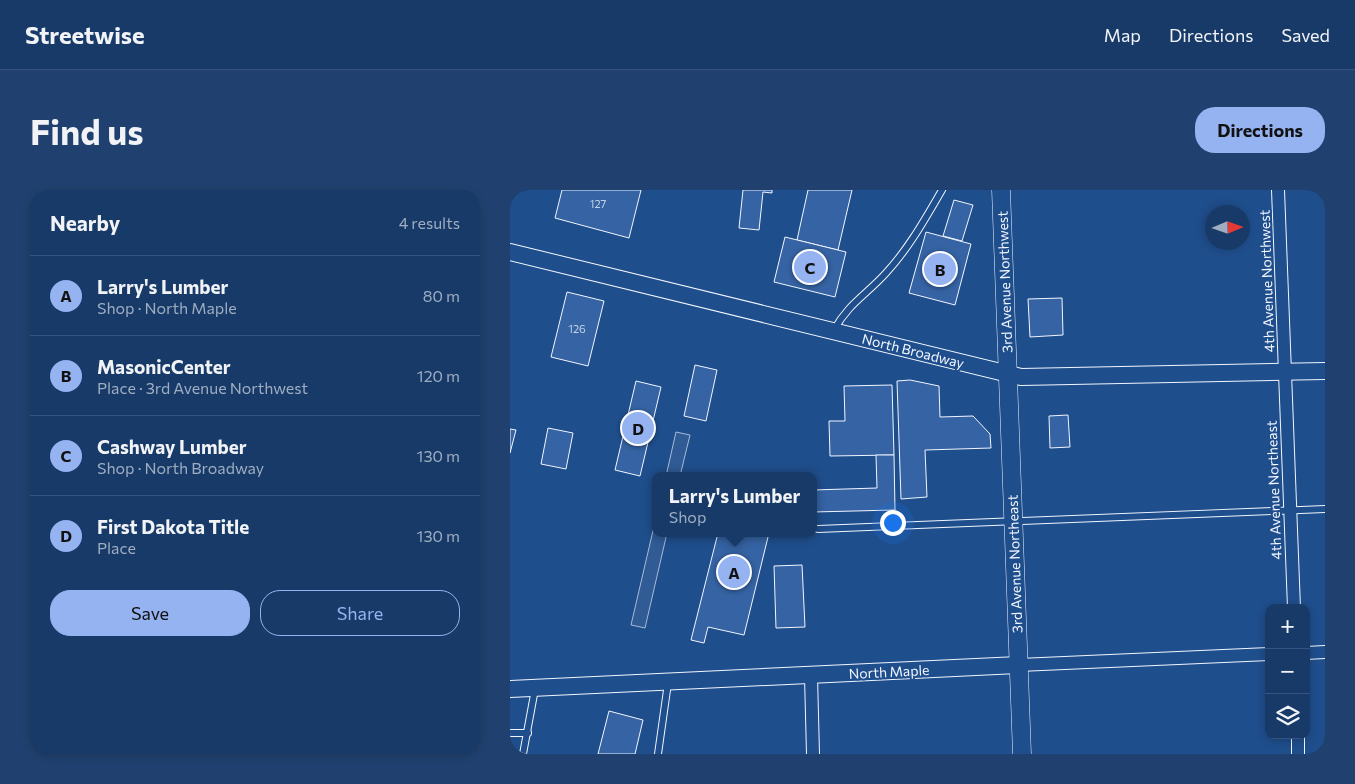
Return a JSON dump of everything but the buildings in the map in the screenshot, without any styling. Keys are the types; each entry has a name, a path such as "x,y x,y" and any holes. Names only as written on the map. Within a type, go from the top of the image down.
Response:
{"main road":[{"name":"3rd Avenue Northwest","path":"1002,190 1008,374"},
{"name":"3rd Avenue Northeast","path":"1008,374 1022,754"}],"street":[{"name":"4th Avenue Northwest","path":"1278,190 1285,372"},
{"name":"North Broadway","path":"510,252 1008,374 1051,378 1325,371"},
{"name":"4th Avenue Northeast","path":"1285,372 1294,604"},
{"path":"1310,653 1325,652"},
{"name":"North Maple","path":"510,689 1265,654"},
{"path":"811,676 813,754"},
{"path":"1298,739 1298,754"}],"lane":[{"path":"834,331 853,302 884,275 900,257 914,238 942,190"},
{"path":"818,530 1325,509"},
{"path":"658,754 669,682"},
{"path":"523,754 535,688"},
{"path":"510,733 528,733"}],"shaded area":[{"path":"676,432 690,435 681,472 667,472"},
{"path":"652,535 652,537 666,537 645,628 631,625"}],"place":[{"name":"Cashway Lumber","path":"810,267"},
{"name":"MasonicCenter","path":"940,269"},
{"name":"First Dakota Title","path":"638,428"},
{"name":"Larry's Lumber","path":"734,572"}]}
